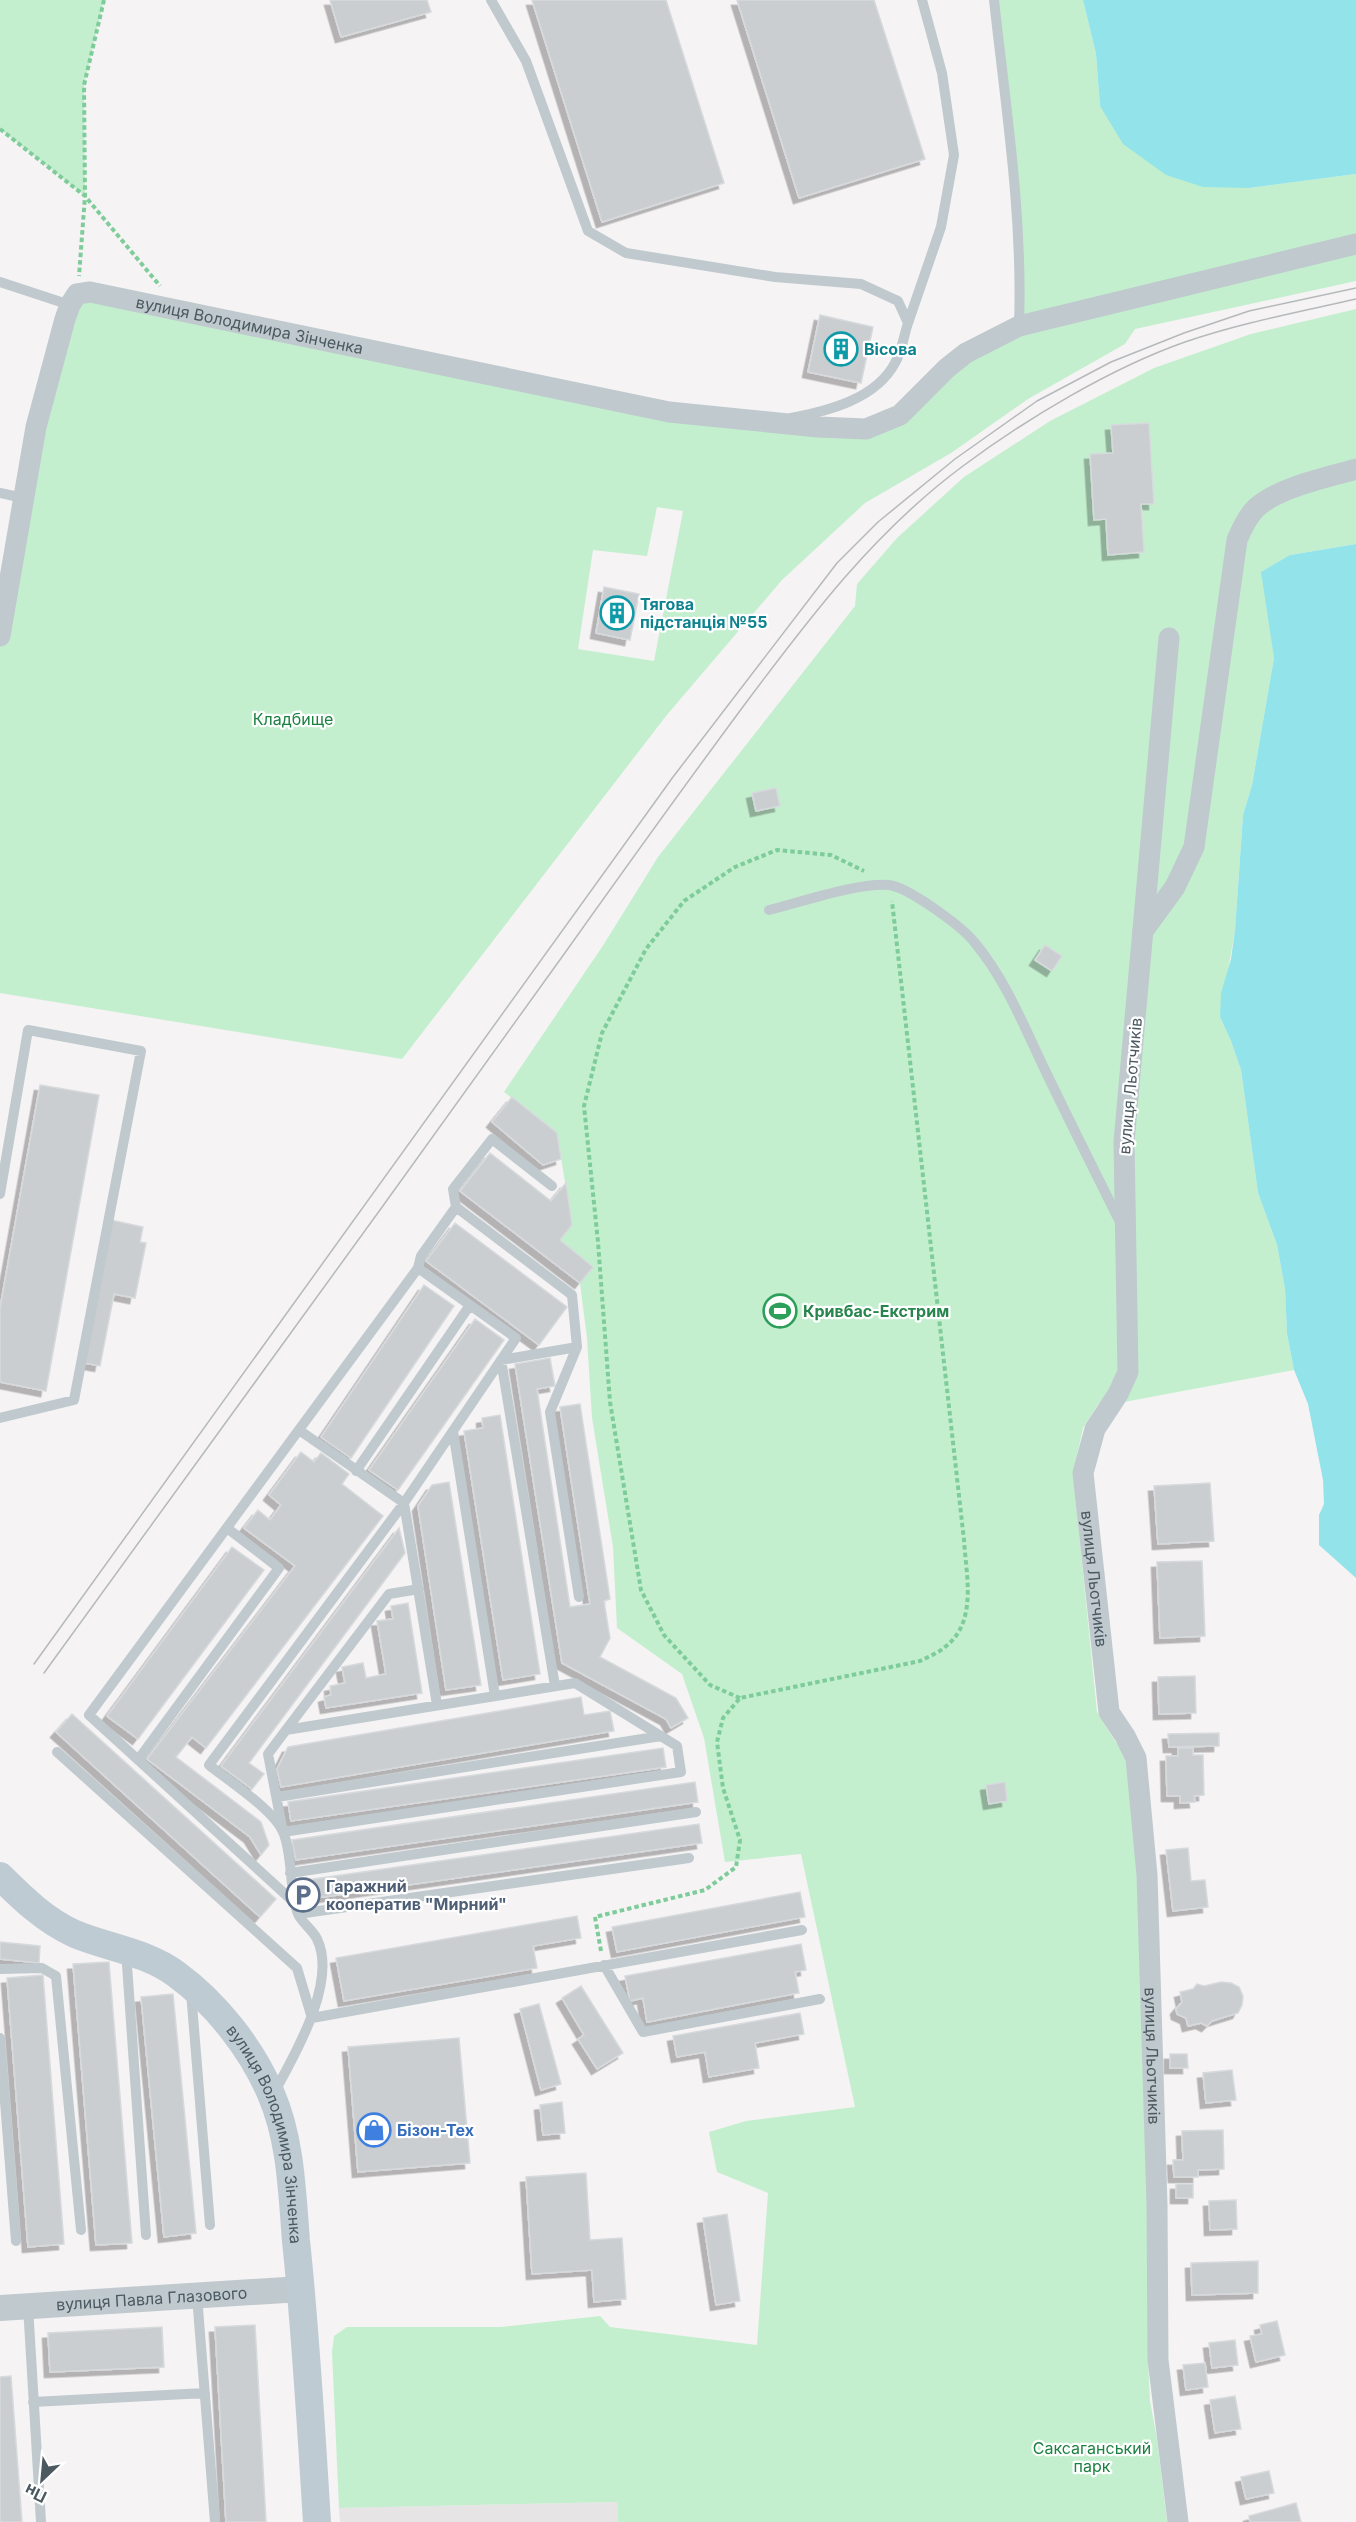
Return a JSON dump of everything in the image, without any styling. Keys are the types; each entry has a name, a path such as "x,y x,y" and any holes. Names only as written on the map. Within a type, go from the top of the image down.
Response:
{"main road":[{"name":"вулиця Володимира Зінченка","path":"0,1876 50,1921 77,1934 151,1958 177,1975 231,2030 257,2064 272,2096 287,2144 301,2289 317,2522"}],"street":[{"name":"вулиця Володимира Зінченка","path":"74,300 90,292 669,412 866,429 900,415 947,368 966,353 1019,326 1356,244"},
{"path":"0,636 36,427 74,300"},
{"path":"1143,931 1175,887 1194,847 1237,540 1246,520 1258,507 1290,489 1356,469"},
{"name":"вулиця Льотчиків","path":"1169,638 1124,1142 1128,1372 1118,1394 1095,1429 1083,1473 1109,1712 1136,1758 1146,1863 1157,2205 1158,2360 1178,2522"},
{"name":"вулиця Павла Глазового","path":"0,2308 301,2289"}],"lane":[{"path":"491,0 526,61 588,231 626,253 775,277 861,284 898,301 908,322"},
{"path":"767,422 819,413 873,390 896,363 941,227 954,155 942,73 922,0"},
{"path":"994,0 1017,201 1021,273 1019,326"},
{"path":"0,282 74,300"},
{"path":"0,493 23,498"},
{"path":"769,910 844,891 891,885 907,892 942,914 975,942 1014,1003 1125,1233"},
{"path":"0,1194 28,1030 141,1052 74,1400 0,1418"},
{"path":"552,1186 492,1139 453,1189 456,1207 572,1295 577,1347 550,1412 579,1597"},
{"path":"272,2096 312,2018 321,1976 321,1957 317,1939 297,1909 89,1715 418,1268 421,1256 456,1207"},
{"path":"283,1832 264,1808 209,1766 404,1503 516,1338 418,1268"},
{"path":"356,1470 470,1305"},
{"path":"501,1360 577,1347"},
{"path":"501,1360 555,1686"},
{"path":"298,1430 404,1503 437,1705"},
{"path":"453,1431 495,1696"},
{"path":"138,1760 279,1568 227,1528"},
{"path":"297,1909 268,1754 388,1594 419,1589"},
{"path":"283,1832 681,1772 677,1746 575,1683 286,1730"},
{"path":"277,1797 661,1736"},
{"path":"57,1752 297,1968 312,2018"},
{"path":"290,1873 696,1812"},
{"path":"297,1909 689,1858"},
{"path":"312,2018 802,1930"},
{"path":"126,1951 146,2235"},
{"path":"604,1965 643,2032 820,1999"},
{"path":"0,1969 42,1968 56,1976 81,2230"},
{"path":"190,1988 210,2225"},
{"path":"0,2038 16,2241"},
{"path":"197,2295 215,2522"},
{"path":"27,2306 41,2522"},
{"path":"33,2402 205,2393"}],"path":[{"path":"74,300 85,196 84,85 104,0"},
{"path":"0,129 85,196 180,310"},
{"path":"777,850 831,855 891,885 964,1540 968,1609 958,1634 945,1647 920,1661 740,1698 710,1685 664,1635 641,1590 610,1402 598,1242 584,1106 602,1033 646,950 684,901 735,867 777,850"},
{"path":"604,1965 595,1917 705,1890 736,1867 740,1840 723,1788 717,1742 723,1718 740,1698"}],"shaded area":[{"path":"617,2502 618,2522 340,2522 339,2508"}],"green space":[{"path":"0,0 104,0 84,85 85,196 0,129"},
{"name":"Кладбище","path":"994,0 1083,0 1096,54 1100,106 1249,188 1356,174 1356,281 1135,329 1125,344 1028,399 951,453 865,503 782,580 666,716 402,1059 0,993 0,636 23,498 77,294 669,412 866,429 1019,326 1021,272","holes":["657,507 683,511 654,661 578,649 593,550 647,556"]},
{"name":"Саксаганський парк","path":"1356,309 1356,544 1290,555 1270,622 1274,658 1252,785 1243,815 1235,930 1220,1017 1241,1070 1258,1193 1277,1245 1285,1289 1287,1334 1294,1370 1124,1402 1099,1403 1083,1428 1073,1473 1097,1712 1129,1763 1137,1874 1147,2202 1150,2401 1167,2522 618,2522 617,2502 339,2508 332,2352 334,2336 347,2327 501,2327 600,2316 610,2327 757,2345 768,2193 717,2172 709,2132 746,2121 855,2107 801,1854 725,1862 704,1738 682,1674 617,1628 613,1547 592,1418 587,1338 580,1283 593,1267 560,1240 572,1225 557,1133 504,1092 604,944 658,857 855,606 857,584 897,538 964,477 1050,421 1154,368 1251,334"}],"water":[{"path":"1083,0 1356,0 1356,174 1249,188 1203,187 1166,175 1123,144 1100,106 1096,54"},
{"path":"1356,544 1356,1578 1319,1545 1319,1515 1324,1504 1323,1480 1308,1404 1294,1370 1287,1334 1285,1289 1277,1245 1258,1193 1241,1070 1220,1017 1221,993 1231,959 1235,930 1243,815 1252,785 1274,658 1261,572 1290,555"}],"building":[{"path":"330,0 427,0 431,12 341,37"},
{"path":"532,0 666,0 724,183 602,222"},
{"path":"737,0 874,0 925,159 799,198"},
{"name":"Вісова","path":"820,315 873,327 861,383 808,372"},
{"path":"1149,423 1154,504 1141,504 1144,552 1108,555 1106,519 1094,520 1090,454 1113,453 1111,425"},
{"name":"Тягова підстанція №55","path":"604,587 639,594 630,640 596,633"},
{"path":"776,788 780,806 756,811 752,793"},
{"path":"1045,945 1062,956 1052,971 1035,960"},
{"path":"40,1085 99,1095 46,1391 0,1382 0,1308"},
{"path":"512,1097 557,1133 561,1159 543,1165 492,1122"},
{"path":"490,1153 551,1201 566,1183 572,1225 560,1240 593,1267 580,1283 460,1191"},
{"path":"111,1220 143,1227 140,1242 146,1243 135,1298 114,1294 100,1366 84,1363"},
{"path":"455,1223 567,1307 539,1345 426,1261"},
{"path":"424,1285 454,1306 351,1458 321,1437"},
{"path":"475,1319 504,1340 398,1490 369,1470"},
{"path":"550,1358 555,1386 537,1389 570,1607 590,1604 560,1407 580,1404 610,1599 604,1601 610,1638 600,1657 676,1698 688,1718 671,1728 666,1719 562,1663 515,1364"},
{"path":"500,1415 540,1674 503,1680 464,1431 483,1428 482,1418"},
{"path":"301,1452 314,1462 321,1453 349,1474 342,1484 383,1516 206,1748 192,1737 176,1757 261,1822 269,1845 261,1855 250,1837 147,1759 295,1566 244,1528 258,1510 270,1520 281,1505 269,1495"},
{"path":"449,1482 481,1685 446,1690 418,1506 432,1485"},
{"path":"1210,1483 1214,1541 1158,1544 1154,1486"},
{"path":"399,1528 405,1553 249,1763 264,1774 252,1789 221,1766"},
{"path":"232,1547 264,1570 138,1739 107,1716"},
{"path":"1202,1561 1205,1636 1160,1638 1157,1562"},
{"path":"408,1603 422,1693 326,1708 324,1697 331,1695 330,1686 345,1683 342,1667 363,1663 366,1678 386,1674 377,1621 393,1619 391,1606"},
{"path":"1195,1676 1196,1713 1159,1714 1158,1677"},
{"path":"581,1697 584,1715 610,1711 614,1731 281,1787 277,1769 288,1747"},
{"path":"72,1714 276,1899 260,1917 56,1732"},
{"path":"1219,1733 1219,1746 1169,1747 1168,1734"},
{"path":"663,1748 666,1767 291,1821 288,1802"},
{"path":"1178,1748 1193,1748 1193,1755 1203,1755 1204,1795 1194,1796 1195,1802 1180,1803 1180,1796 1167,1796 1166,1756 1178,1756"},
{"path":"695,1782 698,1802 296,1860 292,1840"},
{"path":"1005,1782 1007,1801 989,1804 986,1785"},
{"path":"699,1824 702,1843 310,1899 307,1880"},
{"path":"1188,1848 1191,1881 1205,1880 1208,1907 1173,1911 1166,1850"},
{"path":"800,1892 805,1917 617,1952 612,1927"},
{"path":"577,1916 581,1938 533,1946 537,1968 344,2001 336,1958"},
{"path":"0,1942 40,1946 39,1963 0,1959"},
{"path":"801,1944 806,1970 795,1972 799,1993 647,2022 643,1998 630,2001 625,1976"},
{"path":"109,1962 132,2243 96,2245 73,1964"},
{"path":"43,1975 64,2244 28,2247 7,1978"},
{"path":"1221,1982 1239,1987 1243,1996 1238,2013 1212,2021 1207,2026 1201,2023 1188,2026 1186,2018 1177,2014 1176,2009 1182,2002 1180,1992 1193,1989 1197,1984 1204,1986"},
{"path":"581,1986 623,2053 597,2069 578,2039 584,2035 562,1998"},
{"path":"173,1994 196,2233 164,2237 141,1997"},
{"path":"539,2004 561,2084 541,2090 520,2009"},
{"path":"800,2013 804,2034 755,2043 759,2068 709,2077 705,2052 677,2057 673,2036"},
{"path":"459,2038 470,2163 358,2172 348,2047"},
{"path":"1170,2054 1187,2054 1188,2068 1170,2068"},
{"path":"1232,2070 1236,2100 1206,2103 1203,2073"},
{"path":"562,2102 565,2133 543,2135 540,2105"},
{"path":"1223,2130 1224,2169 1198,2170 1198,2177 1174,2177 1173,2160 1183,2160 1182,2131"},
{"path":"586,2173 590,2240 622,2238 626,2299 594,2302 592,2270 532,2274 526,2177"},
{"path":"1176,2184 1193,2184 1193,2198 1176,2198"},
{"path":"1236,2200 1237,2229 1210,2230 1209,2201"},
{"path":"727,2214 740,2301 716,2305 703,2218"},
{"path":"1258,2261 1258,2293 1192,2295 1191,2263"},
{"path":"1277,2321 1285,2355 1256,2362 1250,2336 1262,2334 1260,2325"},
{"path":"255,2325 266,2522 226,2522 215,2327"},
{"path":"162,2327 164,2367 50,2372 48,2333"},
{"path":"1235,2340 1238,2365 1212,2368 1209,2343"},
{"path":"1205,2363 1208,2387 1186,2390 1183,2365"},
{"path":"11,2376 22,2522 0,2522 0,2377"},
{"path":"1235,2396 1241,2429 1215,2433 1210,2400"},
{"path":"1269,2471 1274,2493 1246,2499 1241,2477"},
{"path":"1296,2503 1301,2522 1250,2522 1249,2516"}],"tram line":[{"path":"34,1664 673,777 837,563 878,522 955,459 1037,401 1111,362 1184,333 1249,311 1356,288"},
{"path":"44,1673 769,671 872,547 931,491 963,466 1014,430 1099,380 1157,353 1206,335 1356,299"}],"place":[{"name":"Вісова","path":"841,349"},
{"name":"Тягова підстанція №55","path":"617,613"},
{"name":"Кривбас-Екстрим","path":"780,1311"},
{"name":"Гаражний кооператив \"Мирний\"","path":"303,1895"},
{"name":"Бізон-Тех","path":"374,2130"}]}
